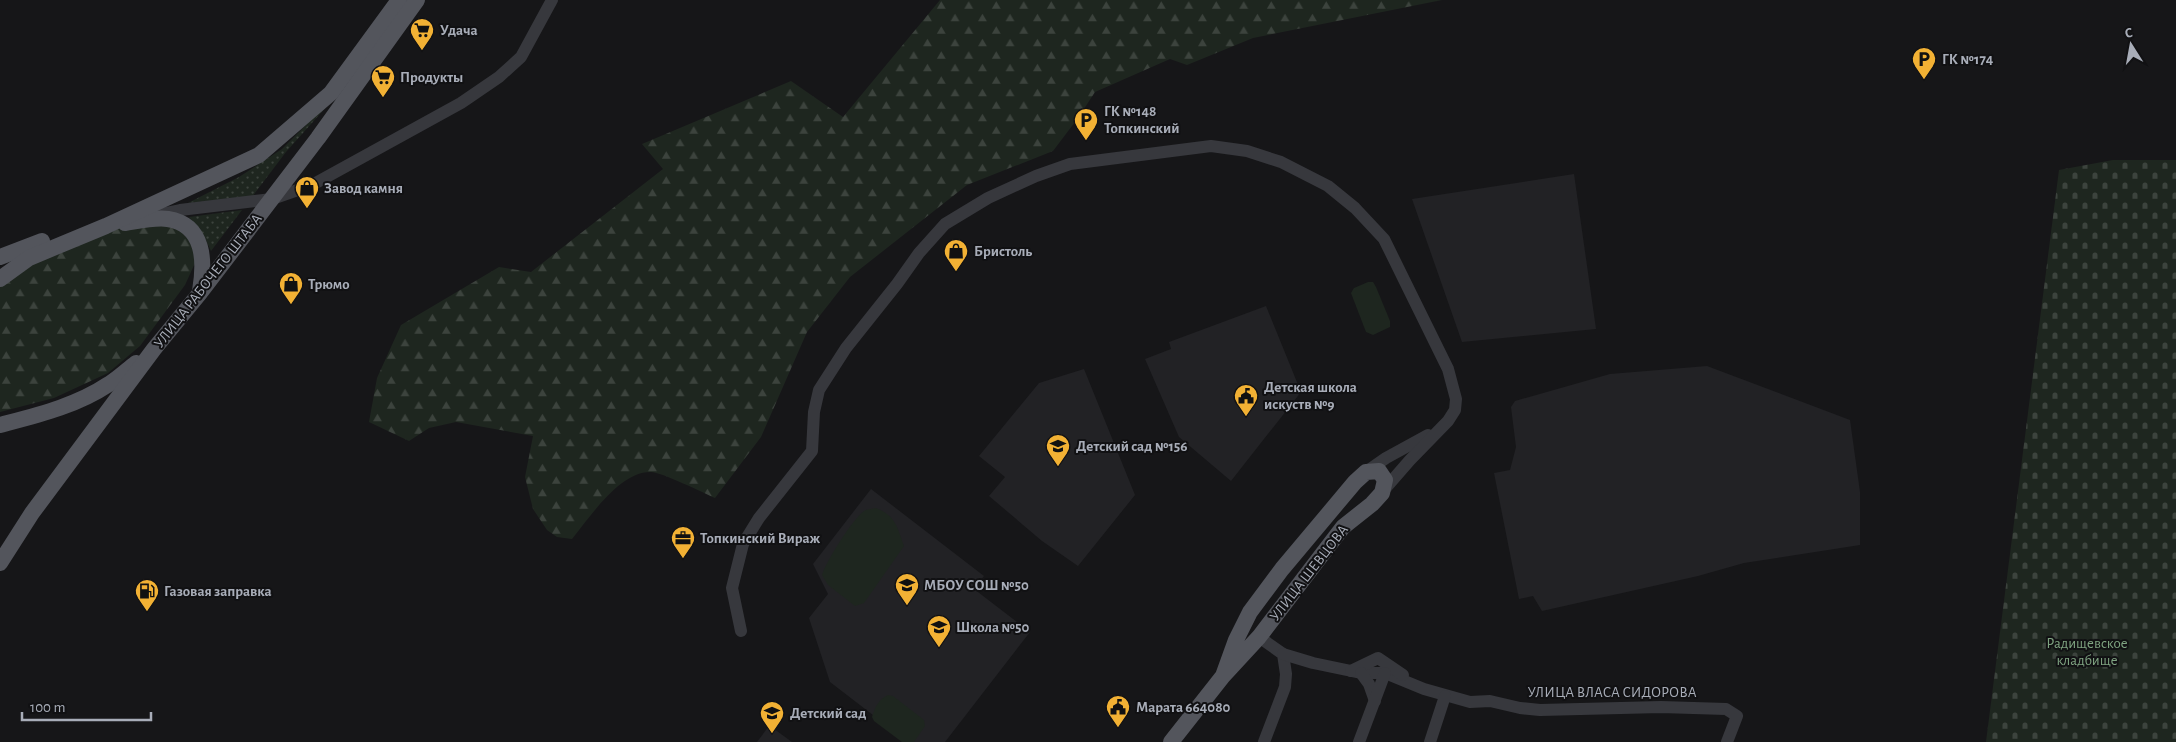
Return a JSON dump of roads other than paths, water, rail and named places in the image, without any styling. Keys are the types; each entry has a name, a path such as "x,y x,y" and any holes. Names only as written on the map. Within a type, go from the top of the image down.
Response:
{"main road":[{"path":"0,279 28,258 106,226 259,155 332,93 399,0"},
{"name":"УЛИЦА РАБОЧЕГО ШТАБА","path":"0,563 32,513 154,349 200,293 272,199 417,0"},
{"path":"0,257 55,236 106,226 166,218 183,225 198,242 203,254 204,266 200,293"},
{"path":"0,425 50,412 88,396 110,384 154,349"},
{"path":"1222,676 1236,640 1250,612 1282,569 1355,482 1366,472 1379,471 1383,474 1385,480 1382,493"},
{"name":"УЛИЦА ШЕВЦОВА","path":"1171,742 1222,676 1259,637 1344,527 1382,493"}],"street":[{"path":"106,226 180,210 272,199 312,186 461,103 500,77 521,57 552,0"},
{"name":"УЛИЦА ШЕВЦОВА","path":"741,631 732,588 743,544 759,518 812,450 814,412 819,390 846,348 919,253 945,224 988,198 1036,176 1070,164 1211,146 1247,151 1281,162 1328,186 1355,208 1384,240 1448,369 1456,399 1455,410 1448,421 1382,493"},
{"path":"1366,472 1386,458 1437,431"},
{"name":"УЛИЦА ВЛАСА СИДОРОВА","path":"1259,637 1283,654 1313,664 1356,672 1386,673 1424,689 1470,702 1490,701 1520,708 1540,710 1726,709 1737,716 1727,742"},
{"path":"1264,742 1285,688 1286,674 1283,654"},
{"path":"1375,701 1369,684 1356,672 1378,658 1424,689"},
{"path":"1360,742 1386,673"},
{"path":"1430,742 1445,696"}],"place":[{"name":"Удача","path":"422,51"},
{"name":"ГК №174","path":"1924,80"},
{"name":"Продукты","path":"383,98"},
{"name":"ГК №148 Топкинский","path":"1086,141"},
{"name":"Завод камня","path":"307,209"},
{"name":"Бристоль","path":"956,272"},
{"name":"Трюмо","path":"291,305"},
{"name":"Детская школа искуств №9","path":"1246,417"},
{"name":"Детский сад №156","path":"1058,467"},
{"name":"Топкинский Вираж","path":"683,559"},
{"name":"МБОУ СОШ №50","path":"907,606"},
{"name":"Газовая заправка","path":"147,612"},
{"name":"Школа №50","path":"939,648"},
{"name":"Марата 664080","path":"1118,728"},
{"name":"Детский сад","path":"772,734"}],"park label":[{"name":"Радищевское кладбище","path":"2087,652"}]}
